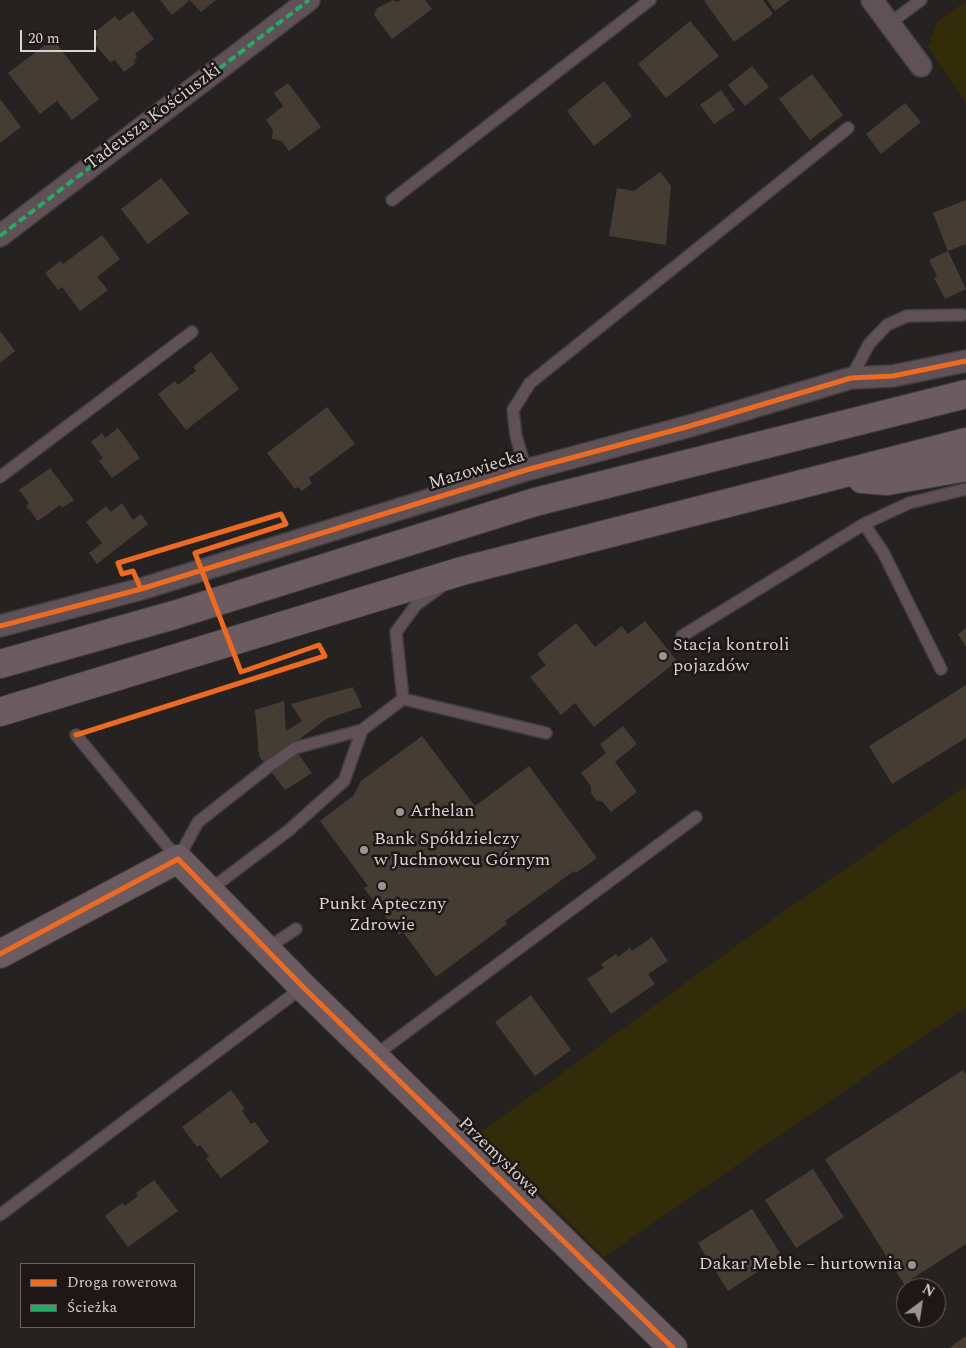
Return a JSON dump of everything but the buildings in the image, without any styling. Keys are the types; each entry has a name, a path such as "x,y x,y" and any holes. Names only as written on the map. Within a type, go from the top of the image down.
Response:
{"main road":[{"path":"0,664 174,615 535,502 966,394"},
{"path":"0,712 462,572 966,442"},
{"path":"828,477 888,481 966,467"},
{"path":"0,954 178,858 304,988"},
{"name":"Przemysłowa","path":"304,988 673,1348"}],"street":[{"name":"Tadeusza Kościuszki","path":"0,236 309,0"},
{"path":"872,0 921,66"},
{"name":"Mazowiecka","path":"0,626 141,589 526,470 690,426 851,378 893,376 966,361"}],"lane":[{"path":"392,200 650,0"},
{"path":"890,24 921,0"},
{"path":"526,470 516,436 513,410 530,383 848,128"},
{"path":"851,378 869,344 887,325 907,316 962,315"},
{"path":"0,477 192,332"},
{"path":"682,636 864,524 909,503 966,489"},
{"path":"864,524 882,552 941,669"},
{"path":"403,699 396,632 416,605 462,572"},
{"path":"76,735 178,858 198,822 268,767 295,748 362,730 403,699"},
{"path":"403,699 546,734"},
{"path":"208,891 288,831 344,781 362,730"},
{"path":"374,1056 696,817"},
{"path":"266,949 296,929"},
{"path":"0,1215 304,988"}],"shaded area":[{"path":"966,1 966,103 928,47 938,21"},
{"path":"966,786 966,1007 604,1257 480,1133 784,911"}],"marked path":[{"path":"0,236 309,0"}],"cycle path":[{"path":"0,626 141,589 526,470 690,426 851,378 893,376 966,361"},
{"path":"76,735 325,656 319,645 241,672 195,553 286,524 281,514 118,563 122,574 133,571 141,589"},
{"path":"0,954 178,859 303,987 673,1348"}],"place":[{"name":"Stacja kontroli pojazdów","path":"663,656"},
{"name":"Arhelan","path":"400,812"},
{"name":"Bank Spółdzielczy w Juchnowcu Górnym","path":"364,850"},
{"name":"Punkt Apteczny Zdrowie","path":"382,886"},
{"name":"Dakar Meble – hurtownia","path":"912,1265"}]}
